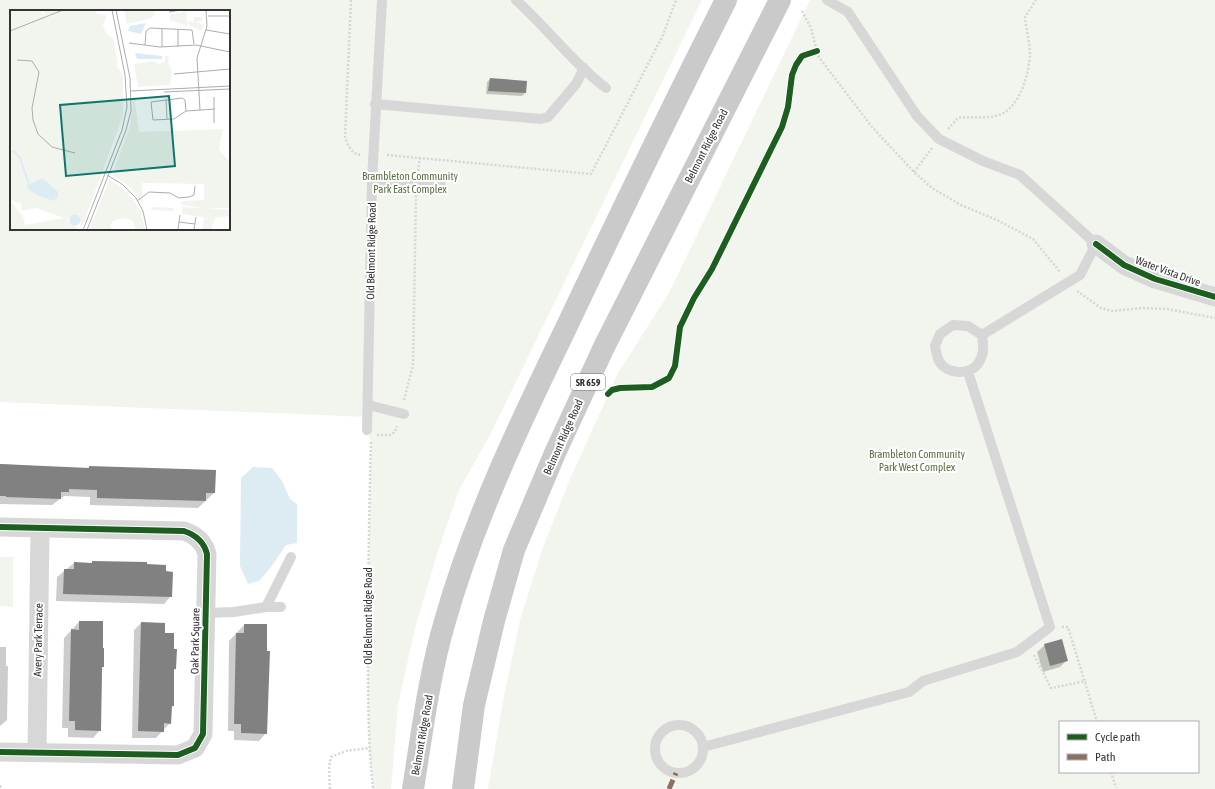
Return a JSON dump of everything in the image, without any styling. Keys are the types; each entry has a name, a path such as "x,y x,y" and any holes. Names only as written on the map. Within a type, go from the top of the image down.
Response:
{"main road":[{"name":"Belmont Ridge Road","path":"413,789 435,660 445,621 464,560 507,451 649,153 726,0"},
{"name":"Belmont Ridge Road","path":"463,789 474,705 494,621 514,550 555,452 604,347 780,0"}],"street":[{"name":"Water Vista Drive","path":"1096,244 1124,265 1155,279 1215,297"},
{"name":"Oak Park Square","path":"0,528 184,531 193,534 205,546 207,554 203,734 195,748 178,755 0,752"},
{"name":"Avery Park Terrace","path":"36,752 40,529"}],"lane":[{"name":"Old Belmont Ridge Road","path":"371,435 368,405 372,180 375,104 382,0"},
{"path":"516,0 606,88"},
{"path":"827,0 848,12 917,116 939,139 983,161 1020,175 1096,244 1080,275 982,335"},
{"path":"375,104 541,119 548,117 576,84 584,68"},
{"path":"372,180 441,185"},
{"path":"953,325 968,326 982,335 984,349 979,363 968,372 952,371 940,362 935,346 940,334 953,325"},
{"path":"703,747 909,692 923,681 1016,652 1050,627 968,372"},
{"path":"368,405 402,413"},
{"path":"266,607 290,558"},
{"path":"206,613 234,612 266,607 281,607"},
{"path":"678,724 692,728 698,734 703,747 702,756 692,769 676,773 662,766 655,751 658,736 670,726 678,724"}],"path":[{"path":"351,0 345,138 350,149 358,155 365,155"},
{"path":"914,172 939,139 958,118 972,116 995,116 1008,111 1020,96 1030,53 1025,17 1036,0"},
{"path":"802,11 811,28 818,56 872,127 914,172 932,188 961,205 997,220 1033,239 1068,282 1101,308 1112,311 1142,308 1167,309 1215,318"},
{"path":"810,54 817,51"},
{"path":"418,173 420,157"},
{"path":"371,435 390,434 395,432 402,413 413,366 416,192"},
{"path":"1050,627 1068,627 1086,681 1097,721"},
{"path":"1028,644 1051,688 1086,681"},
{"path":"330,789 329,766 332,757 346,750 369,748"},
{"path":"1112,773 1116,788"},
{"path":"0,786 3,789"}],"green space":[{"name":"Brambleton Community Park East Complex","path":"0,0 702,0 491,433 459,490 438,551 415,628 398,705 391,789 373,789 369,748 368,580 371,442 367,430 368,417 0,402"},
{"name":"Brambleton Community Park West Complex","path":"810,0 1215,0 1215,789 488,789 503,701 520,620 543,547 570,479 618,373 669,293"},
{"path":"0,557 13,557 13,607 0,606"}],"shaded area":[{"path":"253,467 272,468 282,481 290,499 297,504 297,543 286,545 271,567 259,581 248,584 240,566 241,478"}],"building":[{"path":"490,78 527,81 526,93 488,91"},
{"path":"0,464 89,468 89,466 216,470 215,493 206,493 206,501 97,498 97,490 69,489 69,492 61,492 61,499 6,497 0,496"},
{"path":"92,561 147,562 147,564 166,565 166,571 173,572 172,597 63,594 64,569 74,569 74,562 92,563"},
{"path":"79,621 103,621 104,667 102,667 101,731 75,730 75,721 69,721 71,629 79,630"},
{"path":"141,622 165,623 165,633 174,633 174,649 177,649 176,669 174,669 174,706 172,706 171,724 164,723 164,732 138,731"},
{"path":"244,624 267,624 267,651 270,651 267,734 241,733 241,724 234,724 236,633 244,633"},
{"path":"1062,639 1068,661 1050,666 1044,644"}],"marked path":[{"path":"669,789 676,773"}],"cycle path":[{"path":"608,394 612,390 620,388 652,387 669,378 675,366 680,327 694,298 712,269 782,127 788,107 792,75 796,65 802,56 817,51"},
{"path":"1096,244 1124,265 1155,279 1215,297"},
{"path":"0,527 184,531 199,540 204,546 207,554 203,734 195,748 178,755 0,752"}]}
